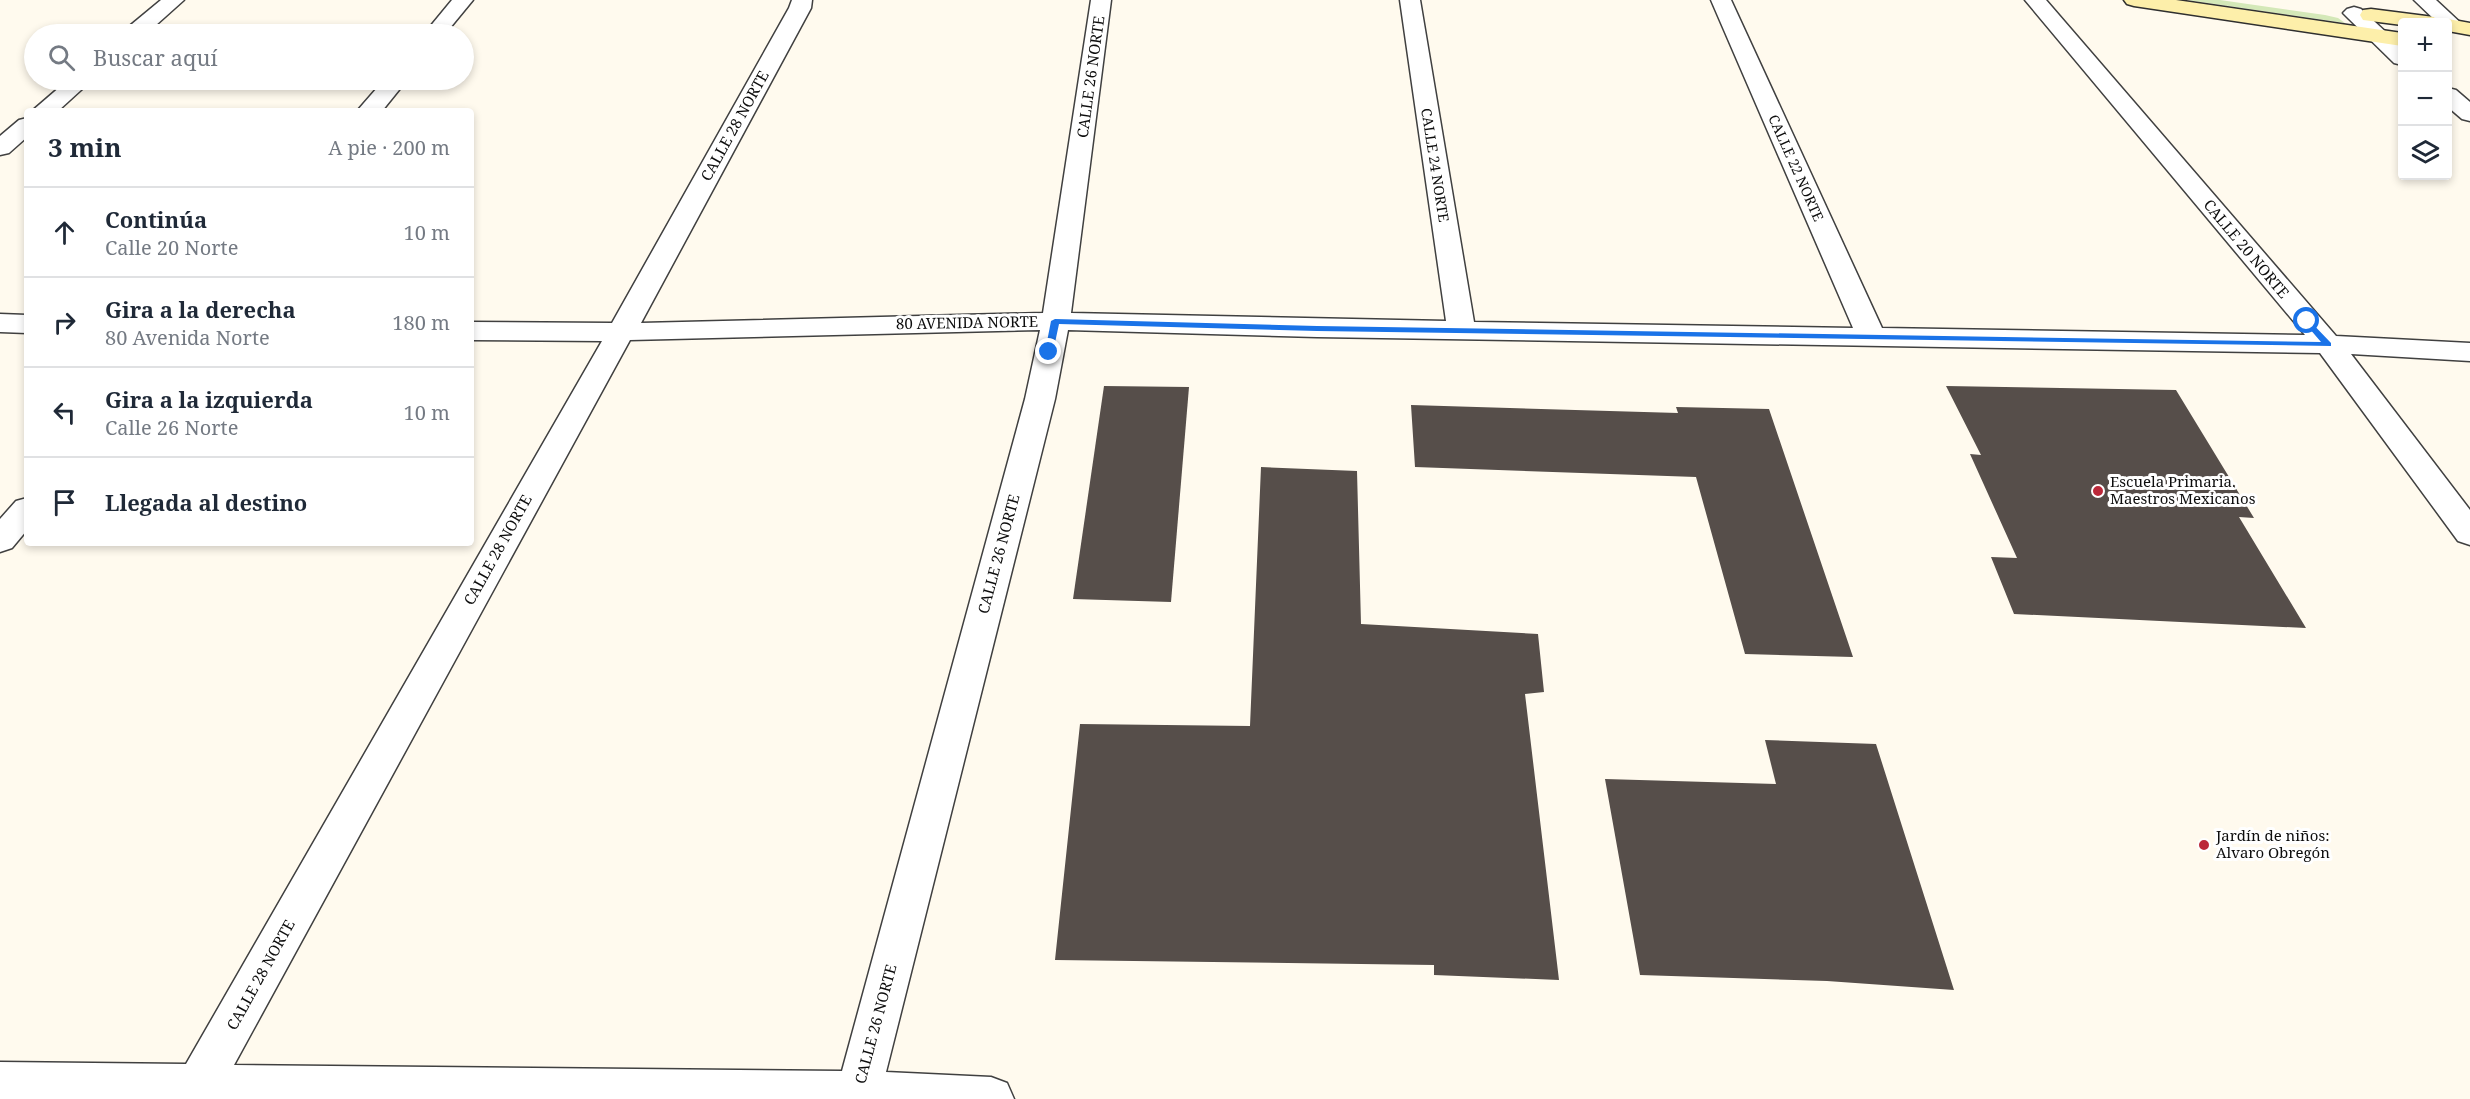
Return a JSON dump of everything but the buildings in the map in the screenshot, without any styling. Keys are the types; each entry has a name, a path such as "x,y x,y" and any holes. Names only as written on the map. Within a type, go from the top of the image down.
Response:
{"main road":[{"path":"2134,0 2398,39"},
{"path":"2267,0 2398,18"}],"street":[{"path":"146,24 174,0"},
{"path":"443,24 463,0"},
{"name":"CALLE 28 NORTE","path":"194,1093 621,332 794,19 802,0"},
{"name":"CALLE 26 NORTE","path":"857,1096 1040,399 1062,289 1101,0"},
{"name":"CALLE 24 NORTE","path":"1410,0 1461,329"},
{"name":"CALLE 22 NORTE","path":"1721,0 1870,336"},
{"name":"CALLE 20 NORTE","path":"2035,0 2328,345 2470,533"},
{"path":"2424,0 2457,27"},
{"path":"2354,12 2376,36 2398,54"},
{"path":"48,108 69,90"},
{"path":"372,108 387,90"},
{"path":"2452,98 2470,114"},
{"path":"0,148 24,128"},
{"name":"80 AVENIDA NORTE","path":"474,331 621,332 1055,321 2328,345 2470,352"},
{"path":"0,323 24,324"},
{"path":"0,540 24,512"},
{"path":"0,1084 194,1093 857,1096 991,1099"}],"green space":[{"path":"2187,0 2220,0 2325,15 2338,18 2345,23"}],"place":[{"name":"Escuela Primaria. Maestros Mexicanos","path":"2098,491"},
{"name":"Jardín de niños: Alvaro Obregón","path":"2204,845"}],"route":[{"path":"1049,352 1055,321 1317,328 2328,345 2307,321"}]}
